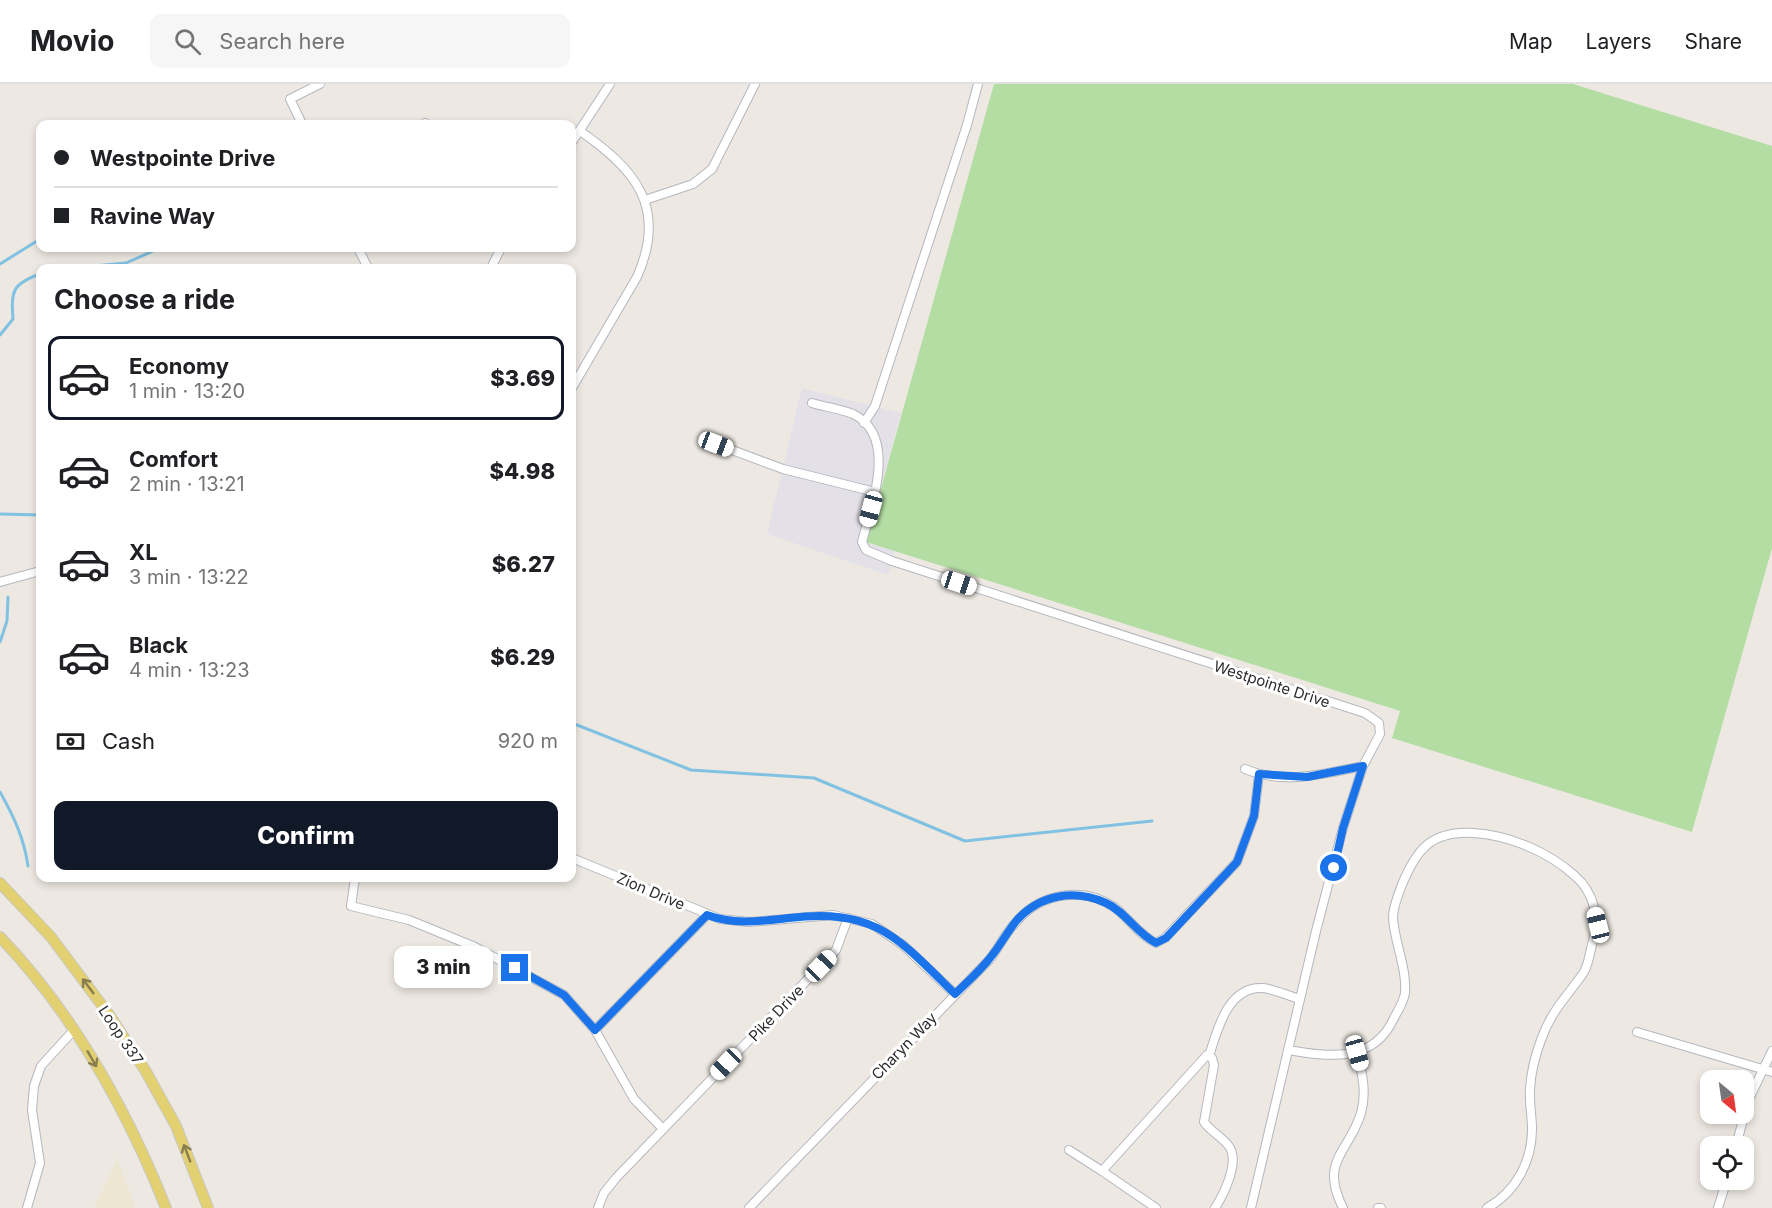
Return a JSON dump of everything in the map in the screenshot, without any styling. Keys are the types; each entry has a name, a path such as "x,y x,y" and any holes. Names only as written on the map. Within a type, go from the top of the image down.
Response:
{"main road":[{"name":"Loop 337","path":"0,884 51,938 110,1016 145,1070 176,1126 208,1208"},
{"path":"0,937 52,998 74,1031 122,1114 166,1208"}],"street":[{"path":"300,120 290,99 320,84"},
{"path":"576,136 610,84"},
{"path":"645,200 693,184 712,169 755,84"},
{"path":"812,403 851,414 864,423 875,406 967,125 978,84"},
{"path":"576,381 646,258 649,230 645,200 623,164 580,131"},
{"name":"Westpointe Drive","path":"864,423 875,444 880,463 862,542 866,550 892,561 1371,716 1379,723 1381,731 1363,766 1343,828 1299,999 1251,1208"},
{"path":"716,444 783,469 875,492"},
{"path":"0,582 36,572"},
{"path":"1245,768 1259,774 1307,777 1363,766"},
{"name":"Charyn Way","path":"749,1208 990,959 1024,914 1046,900 1059,896 1083,895 1106,903 1124,915 1146,939 1156,943 1166,938 1237,862 1254,816 1259,774"},
{"path":"1288,1050 1333,1056 1357,1053 1388,1032 1405,995 1400,945 1393,916 1399,893 1415,855 1424,848 1455,832 1495,834 1557,859 1583,882 1592,901 1598,925 1585,970 1555,1008 1534,1058 1530,1088 1532,1129 1528,1157 1516,1183 1507,1194 1487,1208"},
{"name":"Zion Drive","path":"576,860 720,920 749,922 799,917 848,918 881,928 903,945 955,994"},
{"path":"354,882 351,906 409,920 475,947 556,990 573,1003 595,1030 633,1099 663,1129"},
{"path":"595,1030 707,915"},
{"name":"Pike Drive","path":"598,1208 604,1192 616,1178 836,950 848,918"},
{"path":"1102,1171 1205,1057 1209,1056 1228,1007 1242,992 1248,989 1266,988 1299,999"},
{"path":"27,1208 40,1163 32,1110 34,1086 41,1066 74,1031"},
{"path":"1636,1032 1768,1070"},
{"path":"1739,1136 1748,1101 1768,1070 1772,1051"},
{"path":"1343,1208 1334,1184 1334,1174 1338,1154 1357,1124 1364,1101 1364,1080 1357,1053"},
{"path":"1209,1056 1214,1065 1204,1122 1228,1144 1232,1156 1226,1188 1215,1208"},
{"path":"1069,1149 1156,1208"},
{"path":"1719,1208 1724,1190"}],"shaded area":[{"path":"802,388 901,413 866,542 895,551 888,575 767,534"},
{"path":"117,1159 136,1208 94,1208"}],"green space":[{"path":"994,84 1573,84 1772,146 1772,548 1692,832 1392,738 1400,711 866,542"}],"waterway":[{"path":"0,264 36,242"},
{"path":"115,264 126,263 151,252"},
{"path":"0,335 13,319 12,302 15,290 24,281 36,276"},
{"path":"0,514 36,515"},
{"path":"0,642 7,621 8,597"},
{"path":"576,725 691,770 814,778 965,841 1152,821"},
{"path":"0,792 18,828 28,866"}],"route":[{"path":"515,968 564,995 595,1030 707,915 720,920 749,922 832,915 862,921 881,928 921,961 955,994 990,959 1024,914 1046,900 1059,896 1083,895 1106,903 1124,915 1146,939 1156,943 1166,938 1237,862 1248,838 1254,816 1259,774 1307,777 1363,766 1343,828 1334,868"}]}
